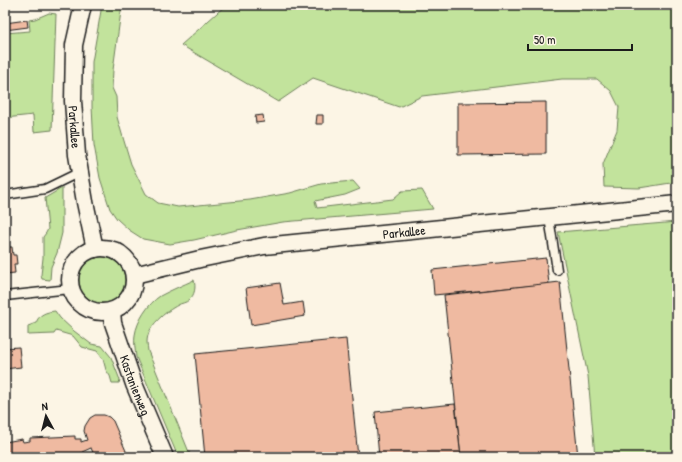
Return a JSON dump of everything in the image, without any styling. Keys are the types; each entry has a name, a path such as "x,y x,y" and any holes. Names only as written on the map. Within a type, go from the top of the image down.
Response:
{"street":[{"name":"Parkallee","path":"83,5 74,45 72,101 77,155 84,202 94,249"},
{"name":"Parkallee","path":"134,275 264,246 677,204"},
{"path":"105,248 115,251 124,257 131,265 134,275 134,286 130,297 122,306 112,311 102,313 91,311 82,306 70,289 69,278 77,259 94,249 105,248"},
{"name":"Kastanienweg","path":"112,311 113,323 134,384 165,457"}],"lane":[{"path":"5,195 45,189 80,172"},
{"path":"549,217 557,270"},
{"path":"5,296 70,289"}],"green space":[{"path":"102,5 124,5 121,11 112,88 116,97 117,117 131,164 146,194 158,203 178,207 250,200 290,193 321,184 353,181 360,189 345,195 315,201 317,208 393,199 402,191 422,190 433,209 283,222 170,244 143,239 129,230 117,219 110,209 100,178 94,145 92,62"},
{"path":"226,5 677,5 677,182 639,188 604,187 603,164 617,130 619,107 611,91 597,79 562,79 422,96 399,107 313,78 278,102 181,45"},
{"path":"49,13 56,14 52,130 34,132 33,115 5,118 5,33 30,31 29,20"},
{"path":"62,188 62,233 57,253 51,267 50,280 42,279 43,237 48,229 45,198"},
{"path":"677,222 677,457 595,457 588,376 558,232"},
{"path":"97,257 107,257 119,263 124,271 124,289 119,297 111,302 97,303 89,300 82,293 79,285 79,275 82,267 89,260"},
{"path":"194,280 195,285 193,296 186,302 173,308 153,325 147,342 148,351 191,457 178,457 136,357 135,338 138,324 147,308 156,299"},
{"path":"55,311 74,331 91,344 102,346 111,357 120,380 119,383 112,383 103,359 97,351 82,347 73,336 56,331 54,334 28,335 28,326 36,323 39,317 43,314"}],"building":[{"path":"27,20 28,27 5,30 5,23"},
{"path":"546,102 546,154 458,155 458,103"},
{"path":"263,115 264,122 256,123 255,116"},
{"path":"317,115 323,115 323,124 316,124"},
{"path":"5,247 12,247 13,255 16,255 17,264 14,264 15,273 5,274"},
{"path":"546,258 549,284 434,295 432,270"},
{"path":"560,282 578,457 461,457 444,295"},
{"path":"280,283 284,305 303,302 305,316 251,325 246,288"},
{"path":"346,339 358,457 205,457 195,354"},
{"path":"19,347 21,367 5,369 5,348"},
{"path":"455,404 461,457 379,457 375,412"},
{"path":"95,415 104,415 113,421 126,452 113,457 95,457 91,448 82,452 82,457 5,457 5,442 22,439 23,442 30,441 30,438 75,436 75,439 81,439 81,442 87,440 84,431 85,426 90,418"}]}
